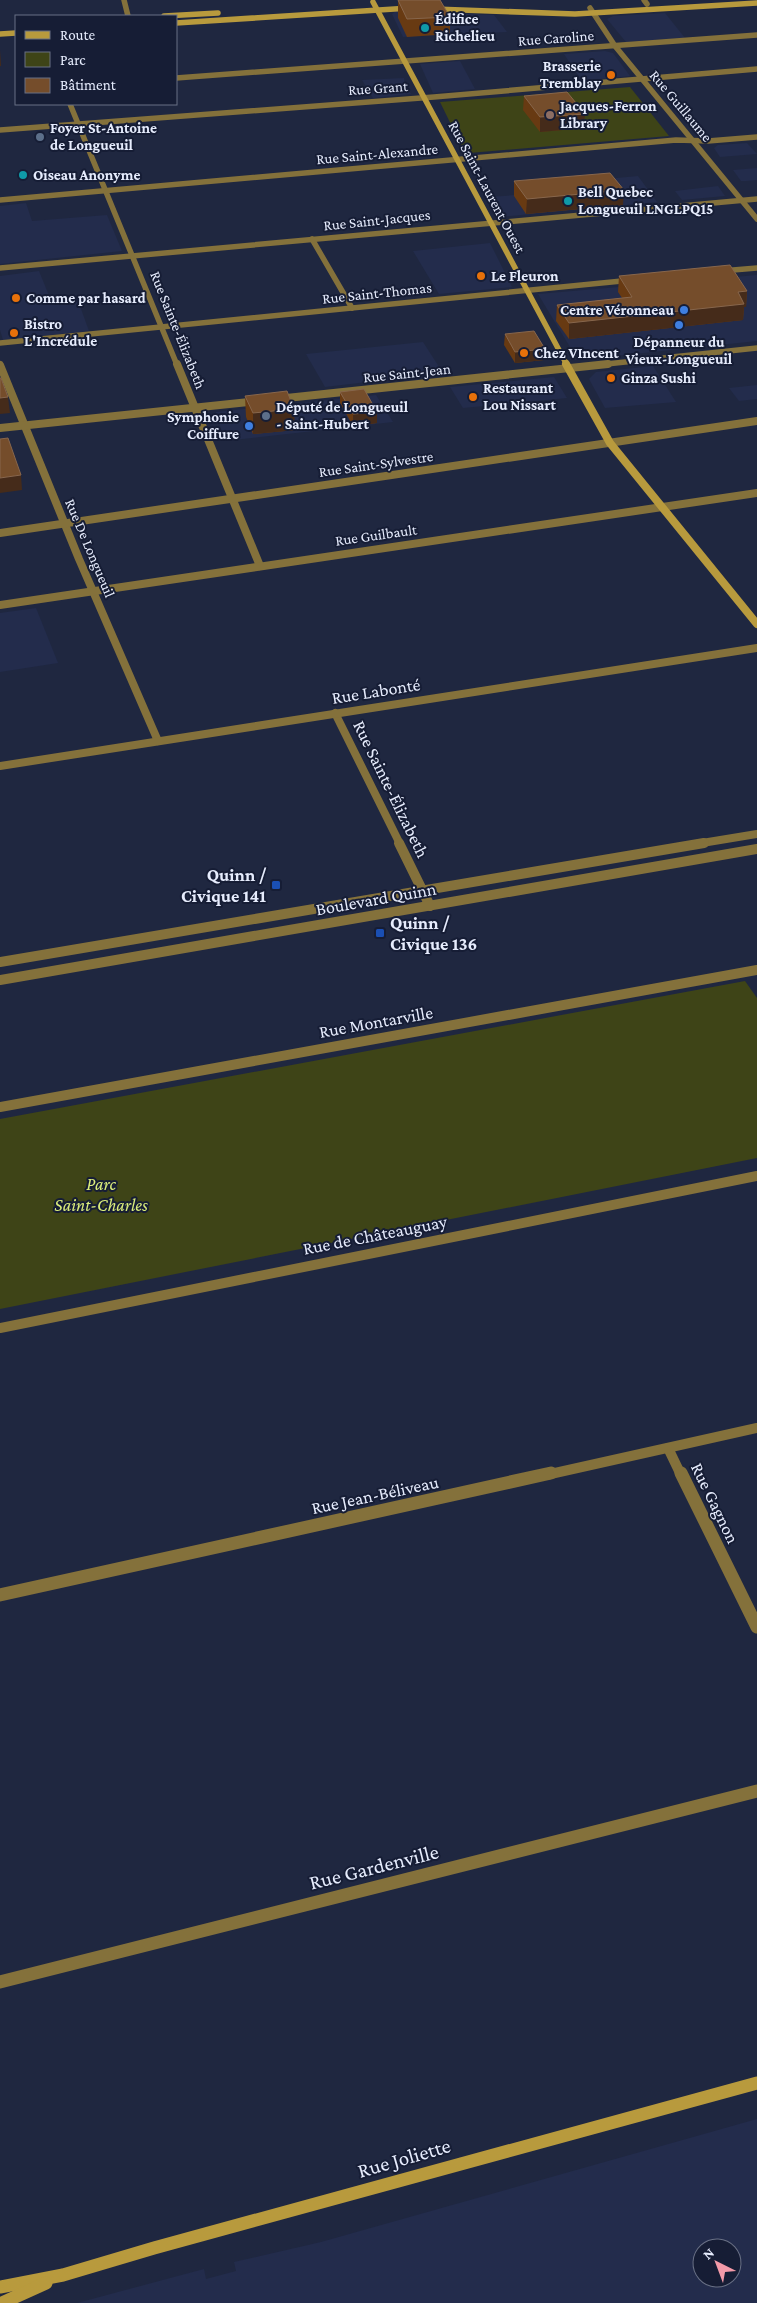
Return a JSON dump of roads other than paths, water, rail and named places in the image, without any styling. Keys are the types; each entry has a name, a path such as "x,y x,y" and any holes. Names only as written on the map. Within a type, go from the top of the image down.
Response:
{"street":[{"path":"124,0 128,15"},
{"path":"704,0 645,2 590,8 430,6 593,14 757,3"},
{"path":"363,3 372,1 383,2"},
{"name":"Rue Saint-Laurent Ouest","path":"372,1 406,61 568,369 610,443 664,507 757,624"},
{"path":"393,2 413,3"},
{"path":"178,23 376,9 421,8"},
{"name":"Rue Guillaume","path":"590,8 615,46 757,219"},
{"path":"178,15 224,12"},
{"path":"0,28 15,26"},
{"path":"0,34 15,33"},
{"name":"Rue Caroline","path":"178,78 757,36"},
{"name":"Rue Grant","path":"0,130 757,69"},
{"name":"Rue Sainte-Élizabeth","path":"70,105 260,566"},
{"name":"Rue Saint-Alexandre","path":"0,200 458,160 757,137"},
{"name":"Rue Saint-Jacques","path":"0,268 757,199"},
{"path":"312,239 352,308"},
{"path":"708,273 757,268"},
{"name":"Rue Saint-Thomas","path":"0,343 641,279"},
{"name":"Rue Saint-Jean","path":"272,400 757,348"},
{"name":"Rue De Longueuil","path":"0,365 64,524 158,741"},
{"path":"0,428 262,401"},
{"name":"Rue Saint-Sylvestre","path":"0,533 757,421"},
{"name":"Rue Guilbault","path":"0,605 757,493"},
{"name":"Rue Labonté","path":"0,766 757,648"},
{"name":"Rue Sainte-Élizabeth","path":"335,713 430,906"},
{"name":"Boulevard Quinn","path":"0,962 422,889 757,834"},
{"name":"Boulevard Quinn","path":"0,980 757,849"},
{"name":"Rue Montarville","path":"0,1107 757,970"},
{"name":"Rue de Châteauguay","path":"0,1328 757,1176"},
{"name":"Rue Jean-Béliveau","path":"0,1596 757,1428"},
{"name":"Rue Gagnon","path":"668,1448 757,1627"},
{"name":"Rue Gardenville","path":"0,1982 757,1791"},
{"name":"Rue Joliette","path":"0,2287 63,2275 154,2248 757,2083"},
{"name":"Rue Joliette","path":"2,2303 63,2275"}],"place":[{"name":"Édifice Richelieu","path":"425,28"},
{"name":"Brasserie Tremblay","path":"611,75"},
{"name":"Jacques-Ferron Library","path":"550,115"},
{"name":"Foyer St-Antoine de Longueuil","path":"40,137"},
{"name":"Oiseau Anonyme","path":"23,175"},
{"name":"Bell Quebec Longueuil LNGLPQ15","path":"568,201"},
{"name":"Le Fleuron","path":"481,276"},
{"name":"Comme par hasard","path":"16,298"},
{"name":"Centre Véronneau","path":"684,310"},
{"name":"Dépanneur du Vieux-Longueuil","path":"679,325"},
{"name":"Bistro L'Incrédule","path":"14,333"},
{"name":"Chez VIncent","path":"524,353"},
{"name":"Ginza Sushi","path":"611,378"},
{"name":"Restaurant Lou Nissart","path":"473,397"},
{"name":"Député de Longueuil - Saint-Hubert","path":"266,416"},
{"name":"Symphonie Coiffure","path":"249,426"},
{"name":"Quinn / Civique 141","path":"276,885"},
{"name":"Quinn / Civique 136","path":"380,933"}],"park label":[{"name":"Parc Saint-Charles","path":"101,1194"}]}
